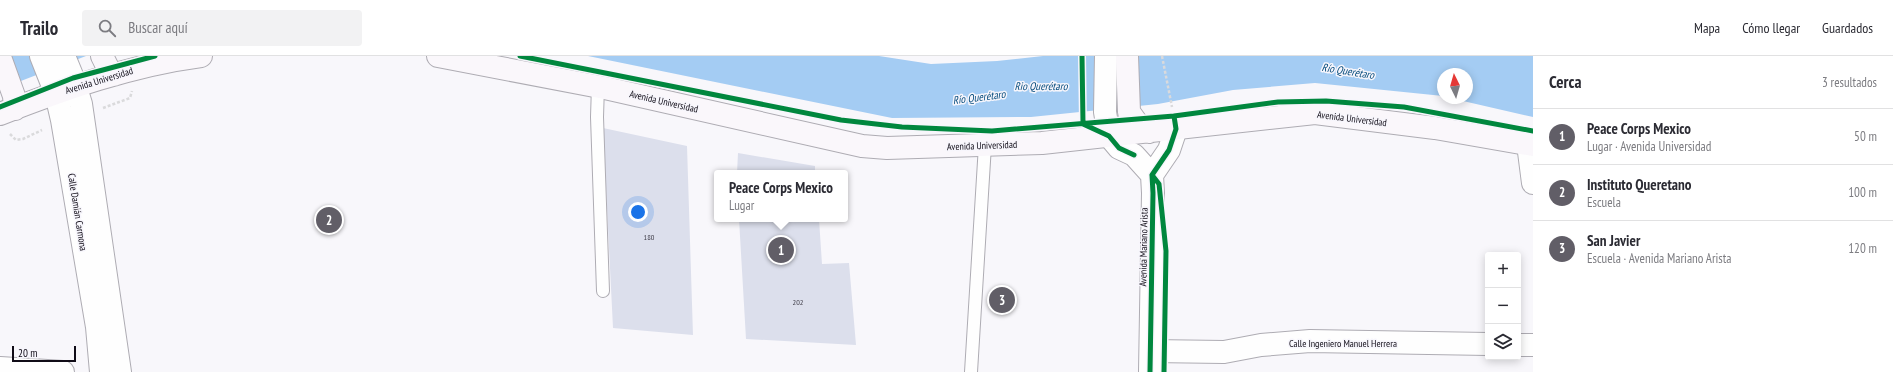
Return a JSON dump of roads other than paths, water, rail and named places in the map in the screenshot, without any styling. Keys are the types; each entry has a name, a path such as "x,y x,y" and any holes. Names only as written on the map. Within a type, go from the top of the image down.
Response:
{"main road":[{"path":"102,56 108,68 114,75"},
{"name":"Avenida Universidad","path":"9,111 64,79 114,75 131,70 201,56"},
{"name":"Avenida Universidad","path":"438,56 598,86 862,146 886,148 1042,143 1315,113 1435,128 1530,145"},
{"path":"1127,56 1128,109 1137,123 1149,132"},
{"path":"0,57 9,111"}],"street":[{"name":"Calle Damián Carmona","path":"41,56 64,79 81,104 120,372"},
{"path":"1106,56 1105,112 1109,136 1119,148 1134,154 1152,175 1170,150 1176,129"},
{"name":"Calle Damián Carmona","path":"64,79 62,120 96,327 101,372"},
{"path":"1530,145 1533,183"},
{"name":"Avenida Mariano Arista","path":"1151,362 1152,175"},
{"name":"Calle Ingeniero Manuel Herrera","path":"1151,362 1224,352 1261,345 1310,341 1485,344"},
{"path":"1521,345 1533,345"},
{"path":"0,368 63,372"}],"lane":[{"path":"598,86 597,125 603,291"},
{"path":"971,372 985,145"}],"water":[{"path":"0,56 86,56 0,89"},
{"name":"Rio Querétaro","path":"588,56 879,56 931,64 997,61 1043,56 1533,56 1533,117 1473,103 1473,68 1437,68 1437,95 1315,83 1233,90 1158,104 1031,117 892,118"}],"place":[{"name":"Instituto Queretano","path":"329,220"},
{"name":"Peace Corps Mexico","path":"781,250"},
{"name":"San Javier","path":"1002,300"}],"water label":[{"name":"Río Querétaro","path":"1348,71"},
{"name":"Río Querétaro","path":"979,97"}]}
